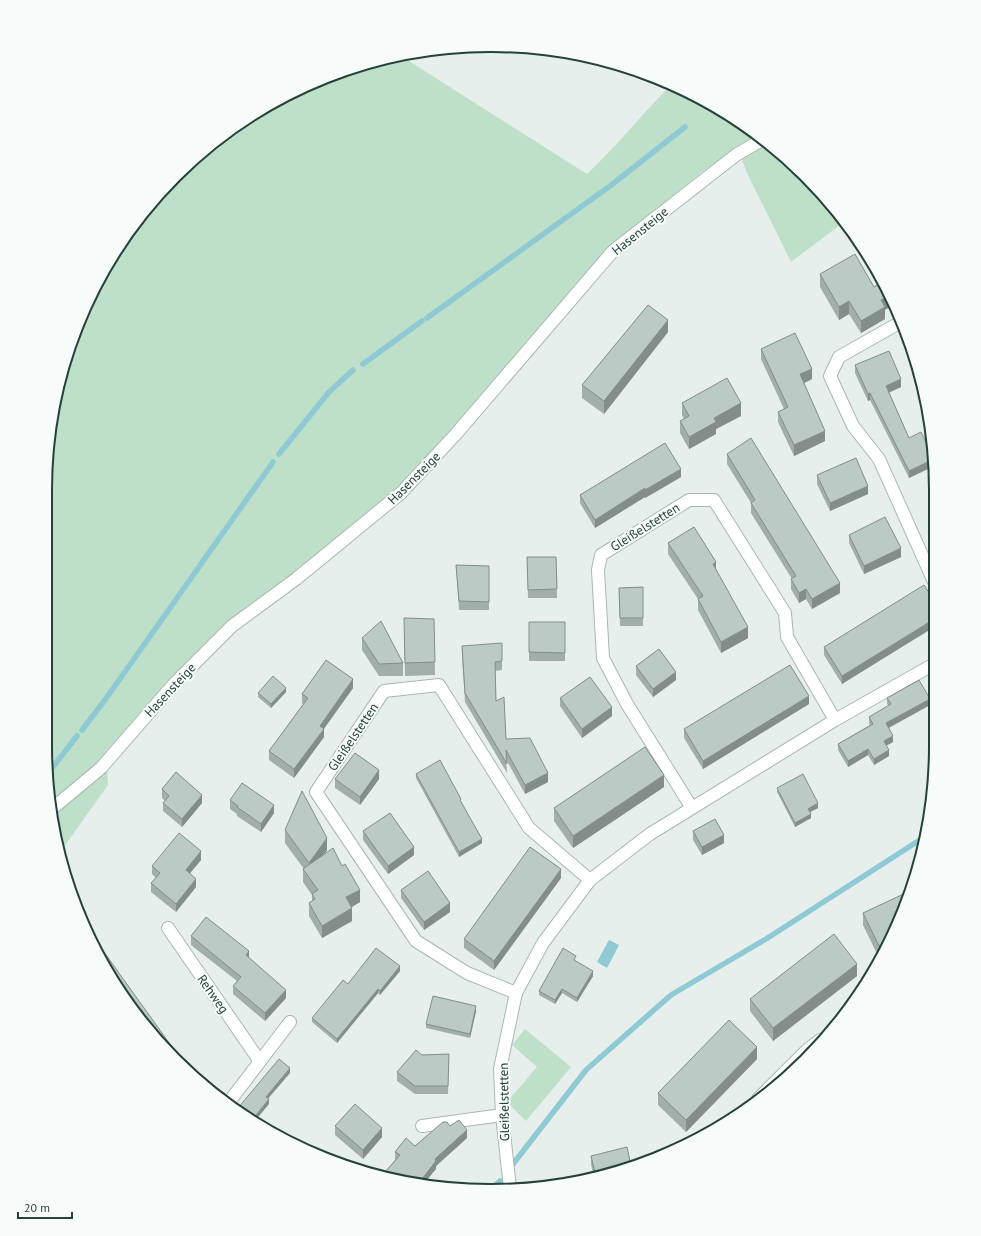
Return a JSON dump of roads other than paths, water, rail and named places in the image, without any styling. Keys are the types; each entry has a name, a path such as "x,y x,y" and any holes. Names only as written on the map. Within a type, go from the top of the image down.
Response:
{"street":[{"name":"Hasensteige","path":"56,805 101,768 174,684 232,626 296,579 401,493 456,434 613,251 736,155 757,143"},
{"path":"897,324 839,357 830,376 854,426 879,459 929,571"},
{"name":"Gleißelstetten","path":"692,808 627,704 603,658 598,570 601,555 689,500 714,500 786,613 787,637 835,720"},
{"name":"Gleißelstetten","path":"509,1183 502,1115 500,1069 516,992 543,943 590,880 650,834 835,720 929,667"},
{"name":"Gleißelstetten","path":"516,992 467,973 416,941 316,792 384,691 439,685 529,828 590,880"},
{"name":"Rehweg","path":"168,928 259,1060"},
{"path":"231,1099 259,1060 290,1022"},
{"path":"422,1126 502,1115"}],"water":[{"path":"609,940 619,945 607,968 597,962"}],"waterway":[{"path":"427,318 610,186 685,127"},
{"path":"363,364 422,321"},
{"path":"279,454 329,392 353,370"},
{"path":"82,730 105,700 273,462"},
{"path":"53,767 77,736"},
{"path":"513,1164 586,1070 671,995 766,939 919,841"},
{"path":"497,1184 500,1181"}]}
